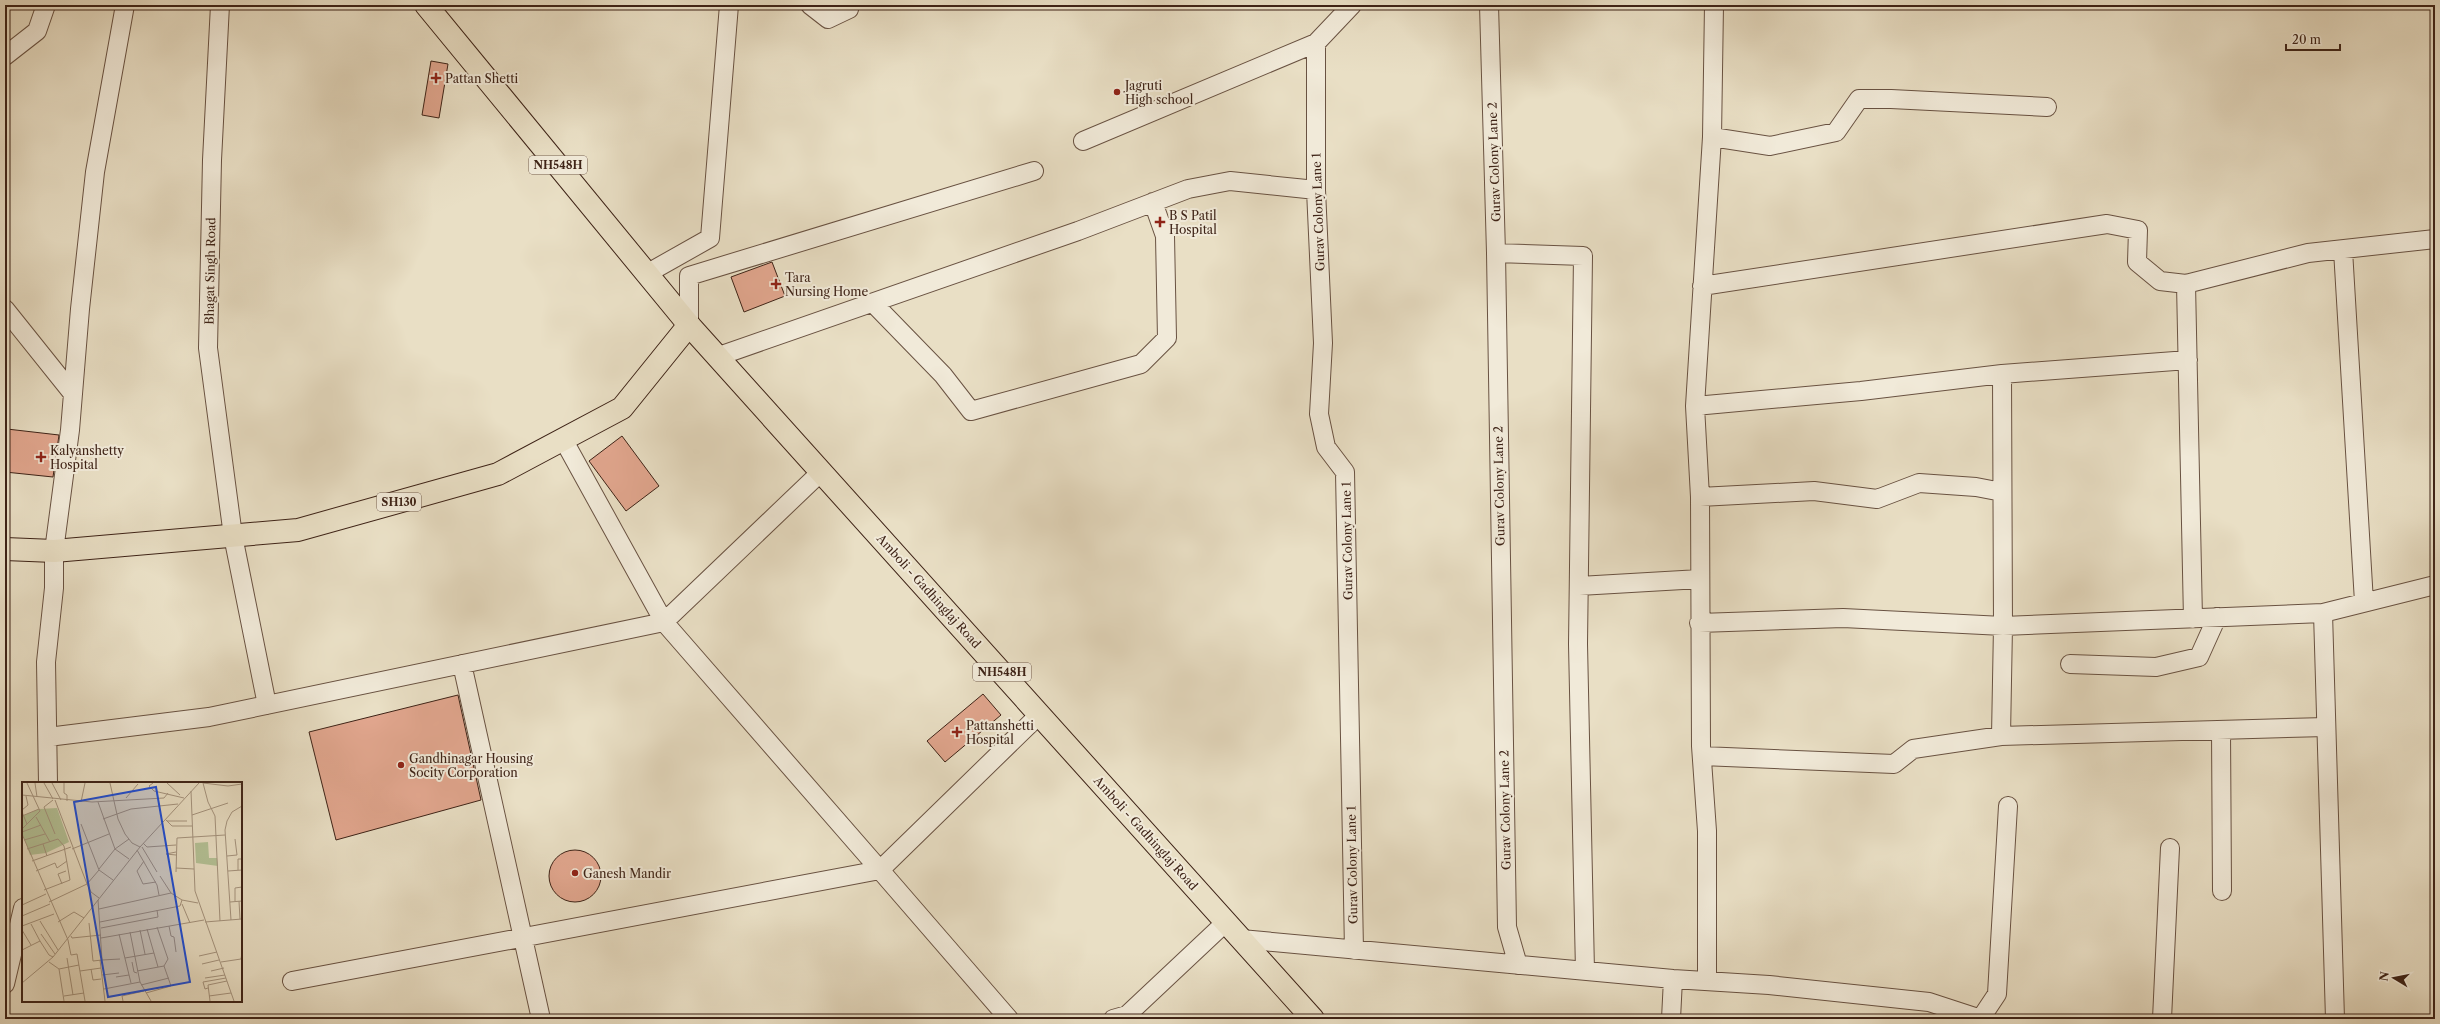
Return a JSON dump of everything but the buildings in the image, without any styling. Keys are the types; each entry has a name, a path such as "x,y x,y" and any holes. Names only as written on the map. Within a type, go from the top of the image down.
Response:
{"main road":[{"name":"NH548H","path":"426,5 648,273 689,325"},
{"name":"SH130","path":"5,549 54,551 298,530 498,474 622,408 689,325"},
{"name":"Amboli - Gadhinglaj Road","path":"689,325 719,356 1313,1019"}],"street":[{"path":"5,56 37,31 46,5"},
{"path":"48,782 46,662 54,588 54,551 73,394 80,309 95,172 125,5"},
{"name":"Bhagat Singh Road","path":"220,5 212,160 208,348 233,536 267,705"},
{"path":"648,273 710,238 729,5"},
{"path":"810,5 828,19 849,9 850,5"},
{"path":"1083,141 1316,43 1352,5"},
{"name":"Gurav Colony Lane 2","path":"1489,5 1496,253 1507,926 1518,965"},
{"path":"1707,981 1707,831 1702,756 1699,623 1700,497 1695,406 1712,137 1714,5"},
{"name":"Gurav Colony Lane 1","path":"1316,43 1316,190 1323,343 1319,414 1326,448 1345,472 1354,950"},
{"path":"1712,137 1770,146 1836,132 1859,99 1891,99 2047,107"},
{"path":"689,325 690,276 1034,171"},
{"path":"719,356 1188,189 1230,181 1316,190"},
{"path":"873,302 943,375 971,411 1141,364 1168,338 1165,236 1153,202"},
{"path":"1702,286 2107,224 2138,230 2137,262 2160,281 2186,284 2308,253 2435,239"},
{"path":"2343,250 2364,602"},
{"path":"1496,253 1584,256 1579,586 1585,971"},
{"path":"2186,284 2193,619"},
{"path":"5,308 73,394"},
{"path":"1695,406 1861,391 2002,374 2188,360"},
{"path":"2001,736 2004,626 2002,374"},
{"path":"563,440 664,622 1009,1019"},
{"path":"48,737 209,717 664,622 822,471"},
{"path":"1700,497 1814,491 1877,499 1919,483 1976,487 2002,492"},
{"path":"1579,586 1700,579"},
{"path":"1699,623 1843,618 2004,626 2322,613 2435,585"},
{"path":"2322,613 2335,1019"},
{"path":"2070,664 2156,667 2199,657 2217,617"},
{"path":"462,664 541,1019"},
{"path":"292,981 880,870 1040,714"},
{"path":"1702,756 1894,764 1913,749 2001,736 2326,727"},
{"path":"2221,730 2222,891"},
{"path":"1241,939 1673,979 1769,985 1929,1002 1981,1018 1997,994 2008,806"},
{"path":"2162,1019 2170,848"},
{"path":"5,984 11,931 22,910"},
{"path":"1113,1019 1127,1015 1226,922"},
{"path":"1671,1019 1673,979"}],"place":[{"name":"Pattan Shetti","path":"436,78"},
{"name":"Jagruti High school","path":"1117,92"},
{"name":"B S Patil Hospital","path":"1160,222"},
{"name":"Tara Nursing Home","path":"776,284"},
{"name":"Kalyanshetty Hospital","path":"41,457"},
{"name":"Pattanshetti Hospital","path":"957,732"},
{"name":"Gandhinagar Housing Socity Corporation","path":"401,765"},
{"name":"Ganesh Mandir","path":"575,873"}]}
